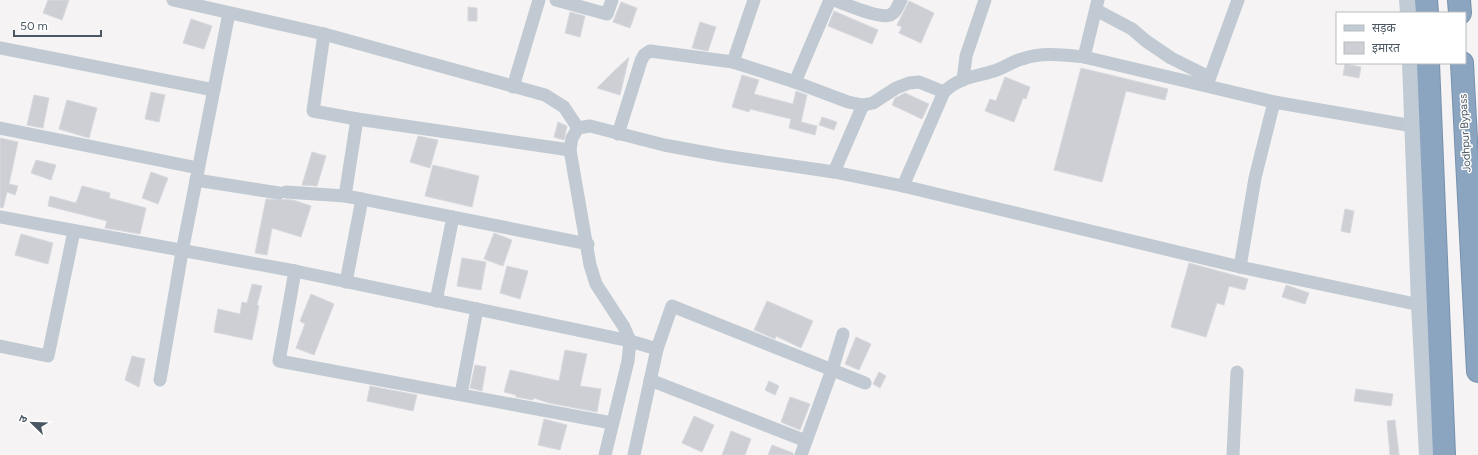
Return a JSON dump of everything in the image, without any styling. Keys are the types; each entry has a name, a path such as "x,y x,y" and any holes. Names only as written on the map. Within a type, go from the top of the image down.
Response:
{"highway":[{"path":"1426,0 1427,12"},
{"path":"1459,0 1460,12"},
{"path":"1428,64 1444,455"},
{"name":"Jodhpur Bypass","path":"1462,64 1478,371"}],"street":[{"path":"173,0 324,34 545,95 564,107 578,128"},
{"path":"513,87 539,0"},
{"path":"556,0 607,14 612,0"},
{"path":"733,62 754,0"},
{"path":"795,82 830,0"},
{"path":"834,0 879,15 889,15 895,12 901,0"},
{"path":"963,80 966,56 985,0"},
{"path":"1208,81 1238,0"},
{"path":"1408,0 1409,12"},
{"path":"1084,57 1097,5 1132,29 1158,50 1208,81"},
{"path":"160,380 182,252 229,13"},
{"path":"324,34 313,111 357,119 570,150"},
{"path":"0,48 214,90"},
{"path":"618,134 641,61 644,55 650,51 733,62 795,82 848,102 863,105 873,104 896,88 909,83 919,82 944,92"},
{"path":"903,186 944,92 953,84 963,80 994,71 1022,59 1040,55 1054,54 1084,57 1208,81 1274,102 1413,126"},
{"path":"1410,64 1428,455"},
{"path":"1240,267 1255,178 1274,102"},
{"path":"834,172 863,105"},
{"path":"345,196 357,119"},
{"path":"605,455 628,361 630,341 624,327 596,284 590,265 588,244 570,150 572,138 578,128 590,126 664,145 724,156 834,172 903,186 1240,267 1420,305"},
{"path":"0,128 197,174 283,192 345,196 588,244"},
{"path":"346,282 362,199"},
{"path":"0,217 182,252 295,271 630,341 657,349"},
{"path":"436,301 453,217"},
{"path":"0,346 48,356 74,231"},
{"path":"295,271 279,361 612,423"},
{"path":"634,455 657,349 672,306 864,383"},
{"path":"462,394 476,309"},
{"path":"801,455 832,370 843,334"},
{"path":"1233,455 1238,372"},
{"path":"650,380 806,441"}],"building":[{"path":"48,0 69,0 62,20 43,13"},
{"path":"909,1 934,13 921,43 899,33 902,27 897,25"},
{"path":"621,2 637,8 630,28 613,22"},
{"path":"468,7 477,8 477,21 468,21"},
{"path":"834,11 878,30 872,44 828,26"},
{"path":"570,12 585,16 580,37 565,33"},
{"path":"191,19 212,26 204,49 183,43"},
{"path":"700,22 716,27 708,51 692,48"},
{"path":"629,57 620,95 597,88 610,75"},
{"path":"1345,64 1361,67 1359,78 1343,75"},
{"path":"1081,68 1168,89 1165,100 1126,91 1102,182 1054,170"},
{"path":"742,75 759,80 754,94 793,104 796,91 807,95 801,122 817,126 815,135 789,128 791,119 750,109 749,112 732,107"},
{"path":"1005,77 1030,87 1026,99 1023,98 1014,122 985,111 990,99 996,101"},
{"path":"151,92 165,95 159,122 145,119"},
{"path":"905,93 929,104 922,119 892,105 895,98"},
{"path":"34,95 49,98 43,128 27,125"},
{"path":"67,100 97,108 89,138 59,129"},
{"path":"822,117 837,122 834,130 819,125"},
{"path":"558,122 567,126 564,140 554,137"},
{"path":"418,136 438,140 430,168 410,162"},
{"path":"0,138 18,142 9,184 18,186 15,195 7,192 3,208 0,207"},
{"path":"312,152 326,156 317,186 302,185"},
{"path":"36,160 56,165 51,180 31,173"},
{"path":"433,165 479,176 472,207 425,196"},
{"path":"151,172 168,178 158,204 142,198"},
{"path":"82,186 110,193 109,198 146,208 140,234 105,228 107,221 48,206 50,196 76,203"},
{"path":"266,199 293,200 311,206 301,237 272,228 267,255 255,253"},
{"path":"1345,209 1354,211 1350,233 1341,231"},
{"path":"494,233 512,240 503,266 484,259"},
{"path":"21,234 53,243 48,264 15,255"},
{"path":"462,258 486,262 481,290 457,286"},
{"path":"1189,263 1248,279 1245,290 1229,286 1224,305 1217,303 1206,337 1171,327"},
{"path":"507,266 528,271 520,299 500,293"},
{"path":"252,284 262,286 257,305 259,306 252,340 214,332 218,309 240,314 242,302 247,303"},
{"path":"1286,285 1309,293 1305,304 1282,297"},
{"path":"311,294 334,304 314,355 296,348 305,324 300,321"},
{"path":"767,301 813,321 801,348 776,336 775,339 754,330"},
{"path":"856,337 871,344 859,370 845,364"},
{"path":"565,350 587,354 580,386 601,389 597,412 549,403 534,398 533,400 516,397 516,395 504,392 510,370 559,381"},
{"path":"132,356 145,359 139,387 125,380"},
{"path":"475,365 486,367 482,391 470,388"},
{"path":"879,372 886,376 880,388 873,384"},
{"path":"769,381 779,386 775,395 765,390"},
{"path":"370,386 417,395 413,411 367,401"},
{"path":"1356,389 1393,394 1391,406 1354,401"},
{"path":"790,397 810,404 800,430 781,422"},
{"path":"694,416 714,425 702,452 682,443"},
{"path":"544,419 567,425 560,450 538,445"},
{"path":"1395,420 1399,455 1390,455 1387,421"},
{"path":"731,431 751,439 745,455 722,455"},
{"path":"772,445 793,453 793,455 768,455"}]}
